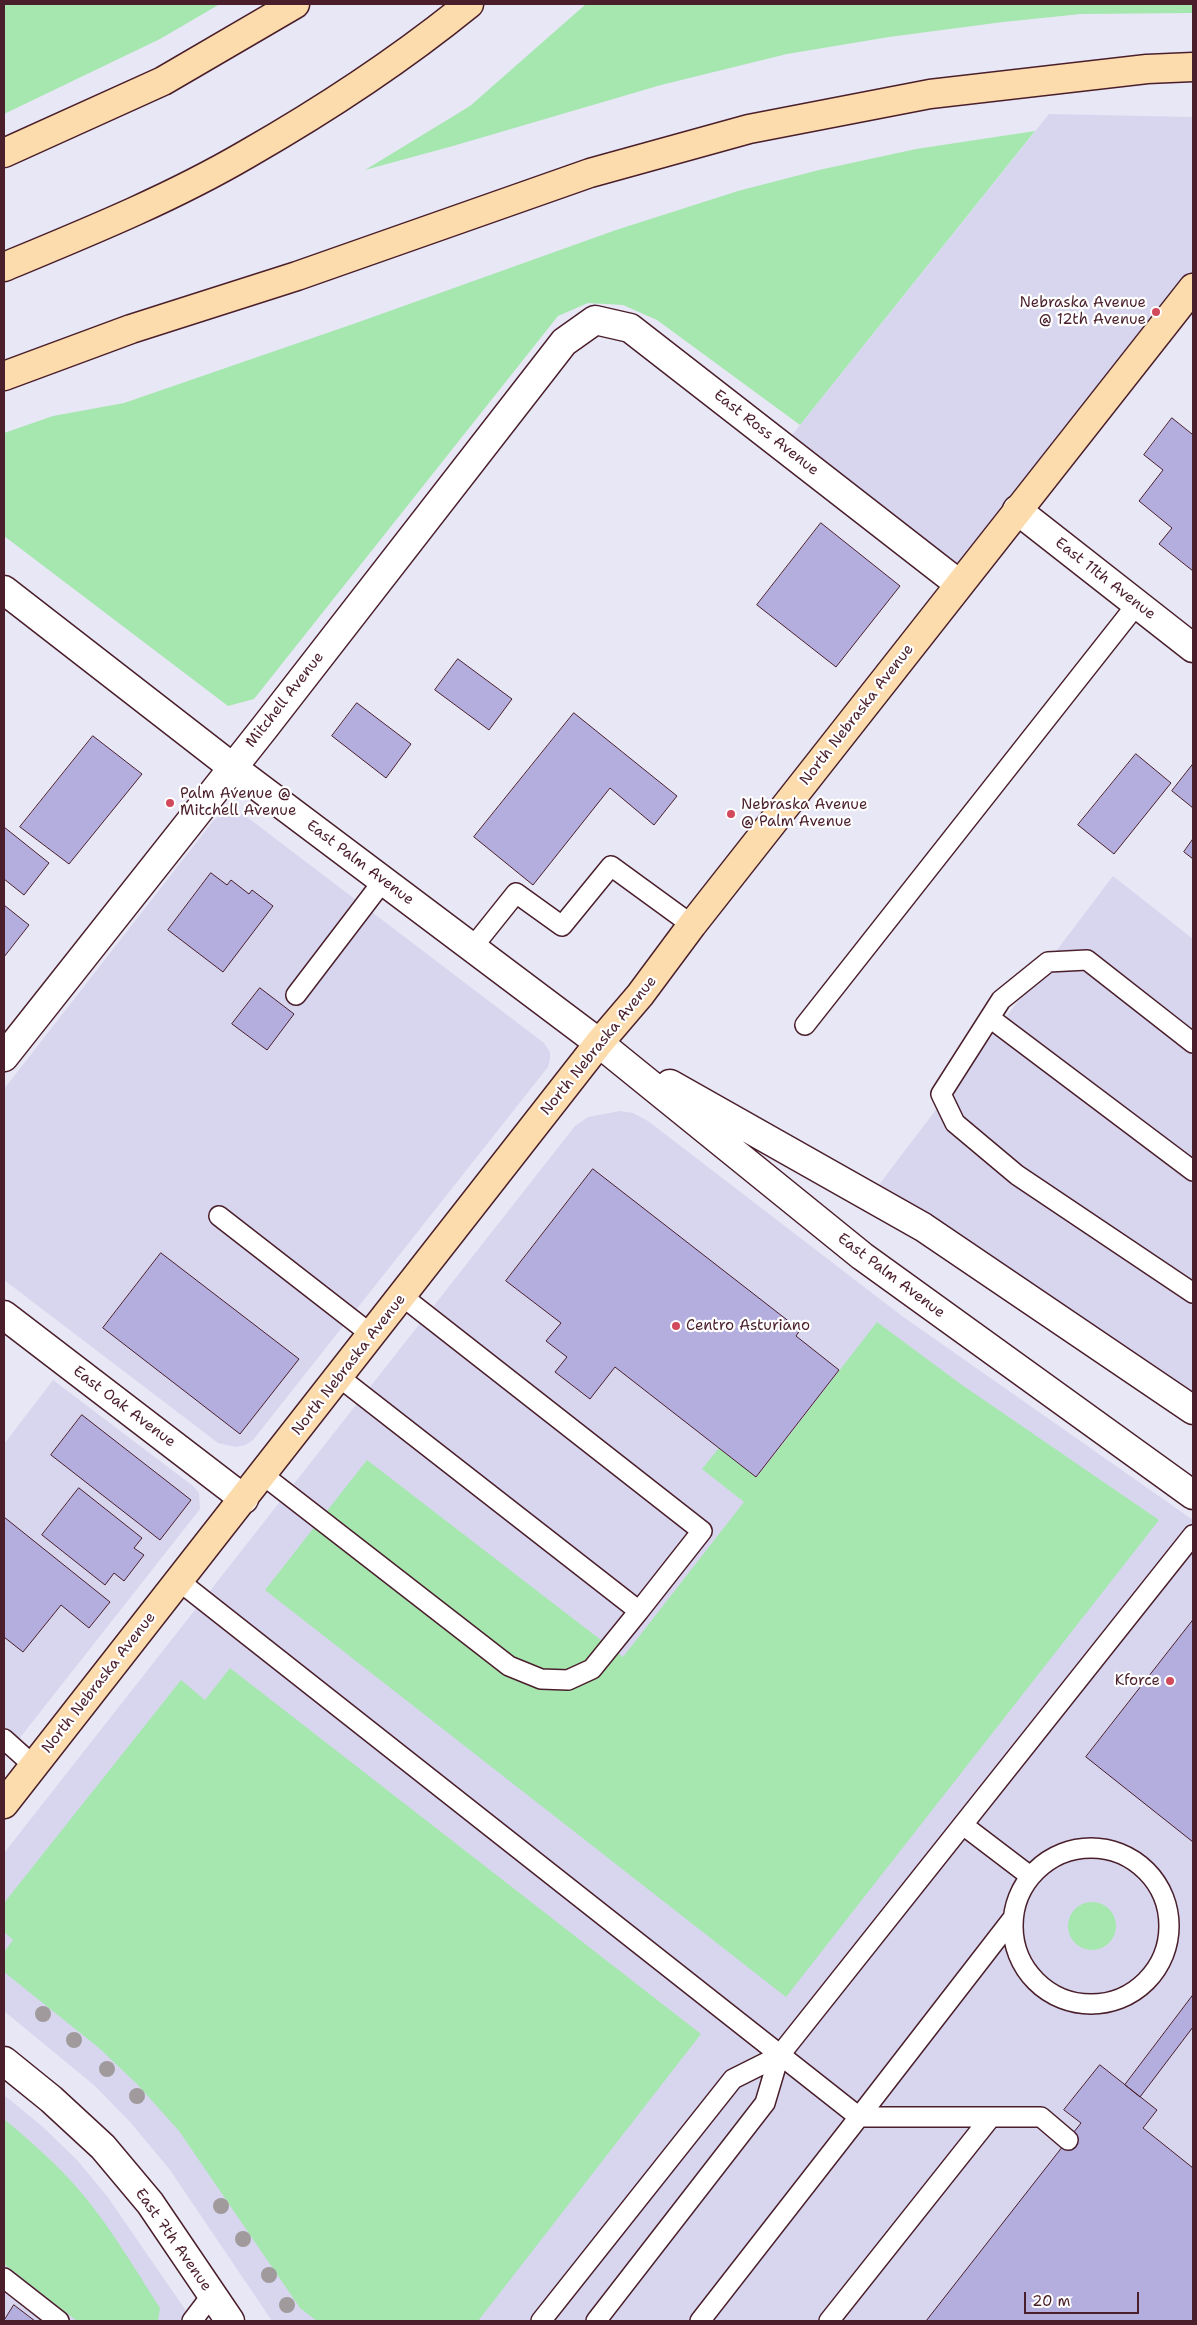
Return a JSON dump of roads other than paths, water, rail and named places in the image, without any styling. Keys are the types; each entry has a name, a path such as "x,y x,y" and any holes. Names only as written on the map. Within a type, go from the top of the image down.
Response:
{"main road":[{"path":"4,153 163,81 295,4"},
{"path":"4,267 156,201 246,155 347,92 469,4"},
{"path":"4,376 131,330 297,276 590,173 749,129 930,94 1146,69 1193,67"},
{"name":"North Nebraska Avenue","path":"4,1804 1193,288"}],"street":[{"name":"East Ross Avenue","path":"564,342 595,320 630,328 959,584"},
{"name":"Mitchell Avenue","path":"4,1057 564,342"},
{"name":"East 11th Avenue","path":"1017,510 1193,648"},
{"name":"East Palm Avenue","path":"4,590 232,766 599,1044 862,1256 1193,1495"},
{"name":"East Palm Avenue","path":"599,1044 923,1227 1193,1410"},
{"name":"East Oak Avenue","path":"4,1316 244,1499"},
{"name":"East 7th Avenue","path":"4,2061 51,2098 103,2147 150,2203 211,2296 230,2321"}],"lane":[{"path":"804,1025 1137,604"},
{"path":"472,948 516,893 562,926 611,866 692,925"},
{"path":"296,996 383,880"},
{"path":"1193,1044 1087,960 1048,962 1001,1000 941,1094 955,1123 1016,1175 1193,1293"},
{"path":"990,1018 1193,1171"},
{"path":"219,1216 372,1335"},
{"path":"263,1475 510,1666 541,1680 568,1680 592,1669 702,1531 402,1296"},
{"path":"339,1377 639,1611"},
{"path":"596,2321 765,2103 779,2056 1193,1535"},
{"path":"179,1581 859,2118 1040,2117 1068,2140"},
{"path":"4,1739 34,1766"},
{"path":"962,1825 1030,1876"},
{"path":"1088,1846 1114,1850 1138,1863 1156,1881 1167,1904 1170,1929 1165,1953 1152,1975 1134,1992 1111,2002 1086,2004 1062,1999 1040,1986 1022,1965 1013,1940 1013,1918 1022,1888 1038,1866 1061,1853 1088,1846"},
{"path":"700,2321 1013,1918"},
{"path":"541,2321 732,2079 779,2056"},
{"path":"829,2321 991,2117"},
{"path":"4,2278 59,2321"},
{"path":"192,2321 211,2296"}],"place":[{"name":"Nebraska Avenue @ 12th Avenue","path":"1156,312"},
{"name":"Palm Avenue @ Mitchell Avenue","path":"170,803"},
{"name":"Nebraska Avenue @ Palm Avenue","path":"731,814"},
{"name":"Centro Asturiano","path":"676,1326"},
{"name":"Kforce","path":"1170,1681"}]}
